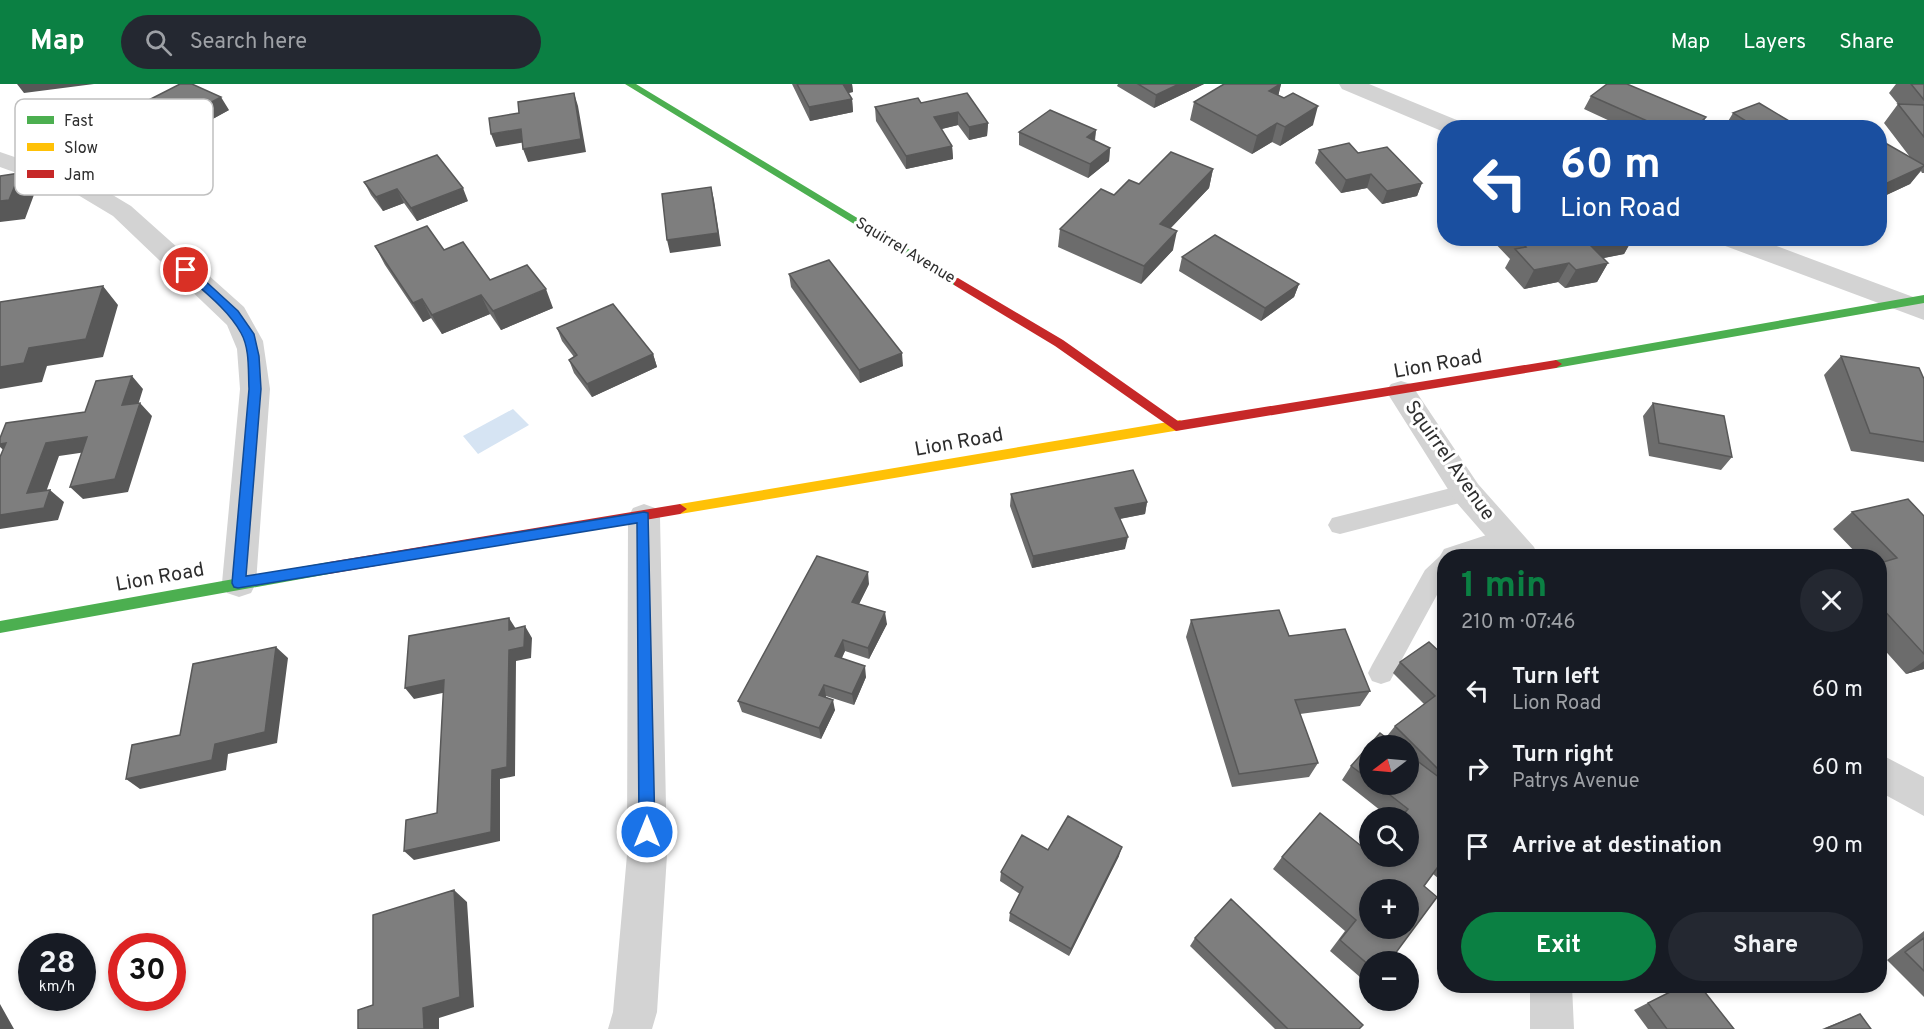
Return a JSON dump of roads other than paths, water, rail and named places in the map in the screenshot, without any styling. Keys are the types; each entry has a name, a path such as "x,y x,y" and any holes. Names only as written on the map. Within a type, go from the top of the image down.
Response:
{"street":[{"name":"Squirrel Avenue","path":"630,84 1059,343 1176,426"},
{"path":"1350,84 1437,120"},
{"path":"0,159 15,164"},
{"path":"96,195 122,210 234,314 248,334 253,356 255,389 238,583"},
{"path":"1752,246 1917,304"},
{"name":"Lion Road","path":"0,627 238,583 644,517 1176,426 1401,392 1917,304"},
{"name":"Squirrel Avenue","path":"1401,392 1467,493 1513,547"},
{"path":"630,1029 635,1012 647,855 644,517"},
{"path":"1887,776 1924,798"},
{"path":"1551,993 1552,1029"}],"lane":[{"path":"1340,525 1467,493"},
{"path":"1381,673 1437,573"}],"water":[{"path":"513,409 529,425 478,454 463,436"}]}
